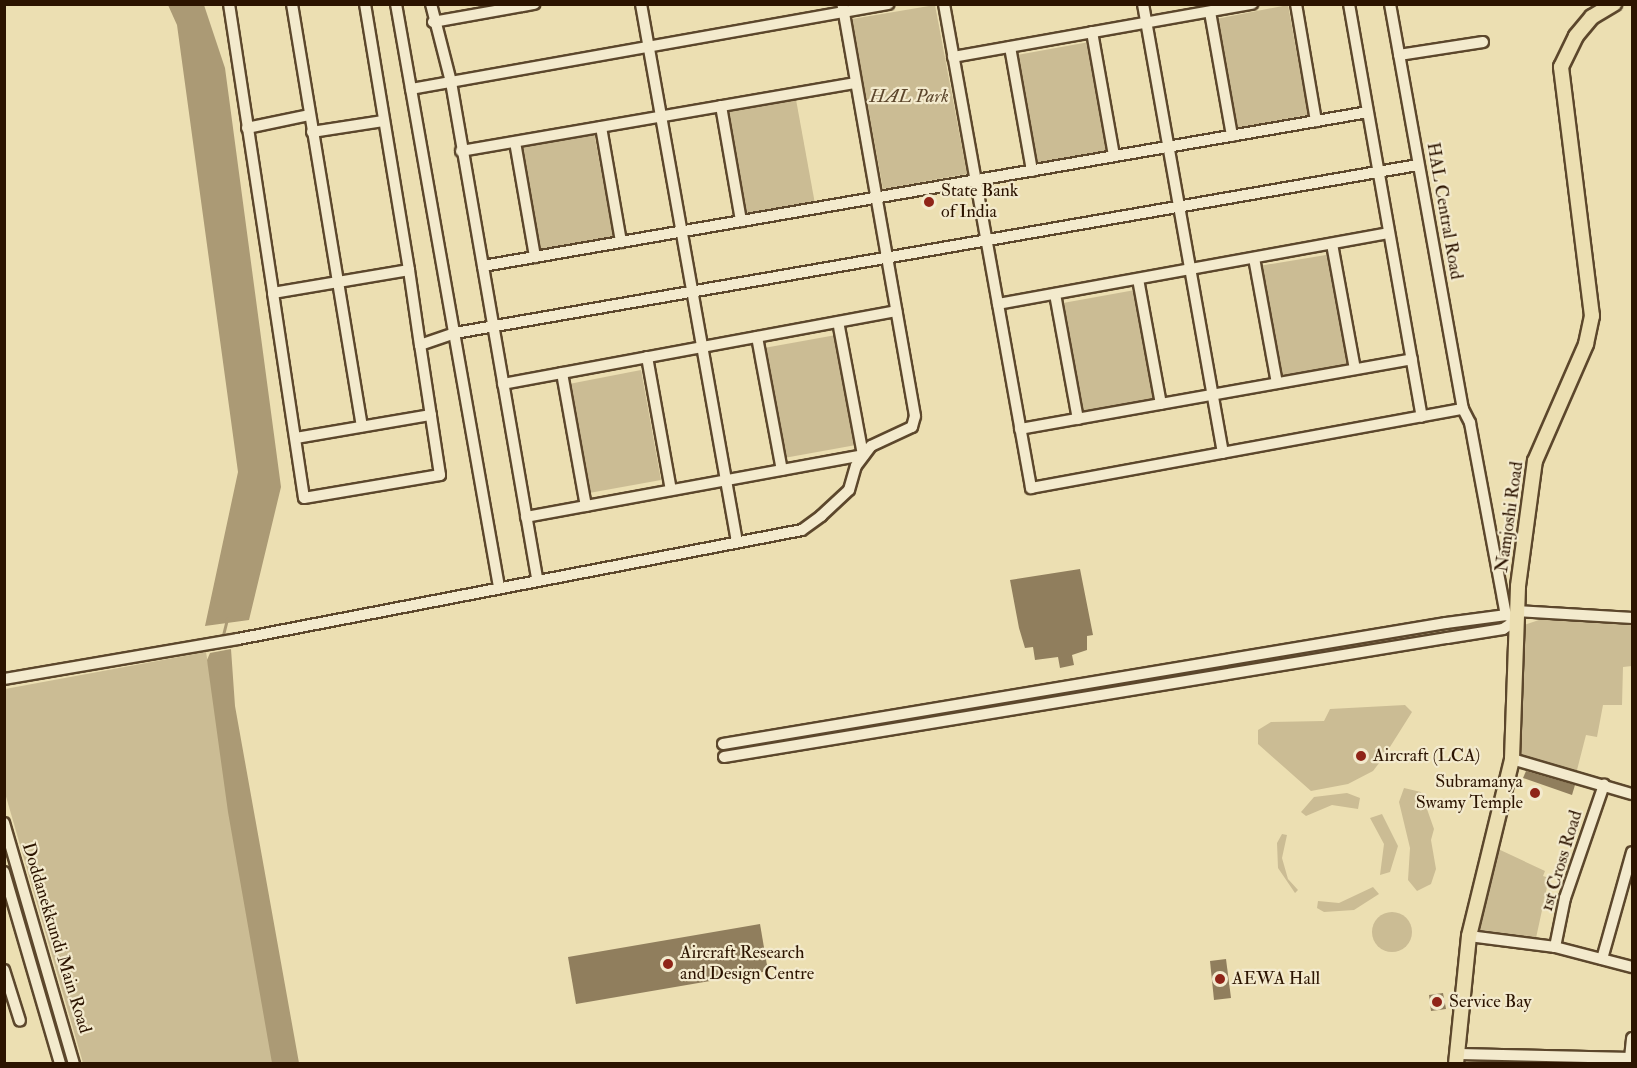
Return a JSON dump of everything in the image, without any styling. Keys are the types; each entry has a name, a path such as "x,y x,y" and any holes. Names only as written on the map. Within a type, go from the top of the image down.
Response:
{"main road":[{"name":"Namjoshi Road","path":"1458,1058 1469,936 1512,759 1513,615 1536,461 1586,344 1592,316 1561,67 1576,36 1592,17 1614,4"}],"street":[{"path":"229,4 304,498 440,475 365,4"},
{"path":"292,4 362,426"},
{"path":"396,4 499,587"},
{"path":"431,4 433,22 451,82 461,151 537,578"},
{"path":"433,22 495,8 534,4"},
{"path":"640,4 737,542"},
{"path":"411,89 648,47 842,9 888,4"},
{"path":"944,4 1030,488 1463,409"},
{"path":"1143,4 1223,453"},
{"path":"953,57 1252,4"},
{"path":"1296,4 1316,121"},
{"path":"1348,4 1422,417"},
{"name":"HAL Central Road","path":"1390,4 1463,409 1470,423 1513,615"},
{"path":"4,679 238,639 537,578 802,530 849,490 863,455 871,446 912,427 915,416 842,9"},
{"path":"1210,12 1232,136"},
{"path":"1092,32 1114,156"},
{"path":"1399,55 1483,42"},
{"path":"1010,47 1032,171"},
{"path":"461,151 855,83"},
{"path":"721,106 741,221"},
{"path":"483,266 1368,112"},
{"path":"247,128 309,115"},
{"path":"312,132 383,121"},
{"path":"601,127 621,242"},
{"path":"515,142 535,257"},
{"path":"420,345 455,333 1378,169 1418,165"},
{"path":"998,304 1389,233"},
{"path":"1332,244 1355,369"},
{"path":"1254,258 1276,383"},
{"path":"273,293 339,285 409,270"},
{"path":"1138,279 1161,404"},
{"path":"1055,294 1078,419"},
{"path":"503,384 896,311"},
{"path":"838,322 863,455"},
{"path":"757,337 782,470"},
{"path":"647,357 671,490"},
{"path":"1020,429 1412,358"},
{"path":"562,373 586,506"},
{"path":"296,438 431,415"},
{"path":"526,517 863,455"},
{"path":"723,744 1513,615 1632,618"},
{"path":"724,757 1503,629 1513,615"},
{"path":"1512,759 1632,794"},
{"name":"1st Cross Road","path":"1555,947 1565,897 1604,785"},
{"name":"Doddanekkundi Main Road","path":"4,823 74,1064"},
{"path":"1602,959 1632,852"},
{"name":"Doddanekkundi Main Road","path":"4,872 60,1064"},
{"path":"1469,936 1555,947 1632,967"},
{"path":"4,970 20,1021"},
{"path":"1458,1058 1631,1058 1632,1038"}],"green space":[{"name":"HAL Park","path":"935,5 967,174 883,189 852,19"},
{"path":"1288,5 1308,115 1236,128 1216,19"},
{"path":"1089,42 1109,151 1037,164 1017,55"},
{"path":"795,94 815,204 743,217 723,107"},
{"path":"594,132 614,241 542,255 521,145"},
{"path":"1332,254 1350,364 1278,376 1259,266"},
{"path":"1135,290 1155,400 1083,413 1063,303"},
{"path":"836,335 856,445 784,458 764,348"},
{"path":"641,370 661,480 589,493 569,384"},
{"path":"1545,618 1632,623 1632,666 1623,667 1622,705 1603,705 1597,737 1586,735 1577,770 1569,775 1520,757 1524,625"},
{"path":"206,652 276,1063 83,1063 5,793 5,689"},
{"path":"1405,705 1412,712 1383,758 1373,771 1348,784 1311,791 1258,744 1258,730 1271,722 1324,721 1330,709"},
{"path":"1404,788 1421,792 1434,829 1431,840 1436,869 1431,884 1417,891 1408,880 1410,848 1399,802"},
{"path":"1347,793 1360,798 1358,809 1332,805 1306,816 1301,812 1314,797"},
{"path":"1382,814 1398,846 1390,872 1380,875 1384,844 1370,818"},
{"path":"1282,834 1287,835 1282,858 1288,879 1298,890 1295,893 1278,868 1277,843"},
{"path":"1496,848 1545,871 1543,876 1549,878 1536,938 1475,933"},
{"path":"1373,887 1379,894 1354,910 1324,912 1317,908 1318,901 1339,903"},
{"path":"1392,912 1406,918 1412,932 1406,946 1392,952 1378,946 1372,932 1378,918"}],"shaded area":[{"path":"168,5 204,5 225,68 281,487 249,620 205,626 238,472 177,25"},
{"path":"231,649 235,706 299,1063 272,1063 228,812 207,660 210,653"}],"building":[{"path":"1080,569 1093,635 1087,636 1087,650 1072,655 1074,665 1060,668 1058,657 1035,660 1033,647 1025,648 1010,580"},
{"path":"1526,771 1575,785 1572,795 1523,778"},
{"name":"Aircraft Research and Design Centre","path":"760,924 768,971 576,1004 568,957"},
{"name":"AEWA Hall","path":"1226,959 1231,998 1214,1000 1210,961"},
{"name":"Service Bay","path":"1443,993 1446,1009 1431,1011 1429,995"}],"waterway":[{"path":"222,639 227,619"}],"place":[{"name":"State Bank of India","path":"929,202"},
{"name":"Aircraft (LCA)","path":"1361,756"},
{"name":"Subramanya Swamy Temple","path":"1535,793"},
{"name":"Aircraft Research and Design Centre","path":"668,964"},
{"name":"AEWA Hall","path":"1220,979"},
{"name":"Service Bay","path":"1437,1002"}]}
